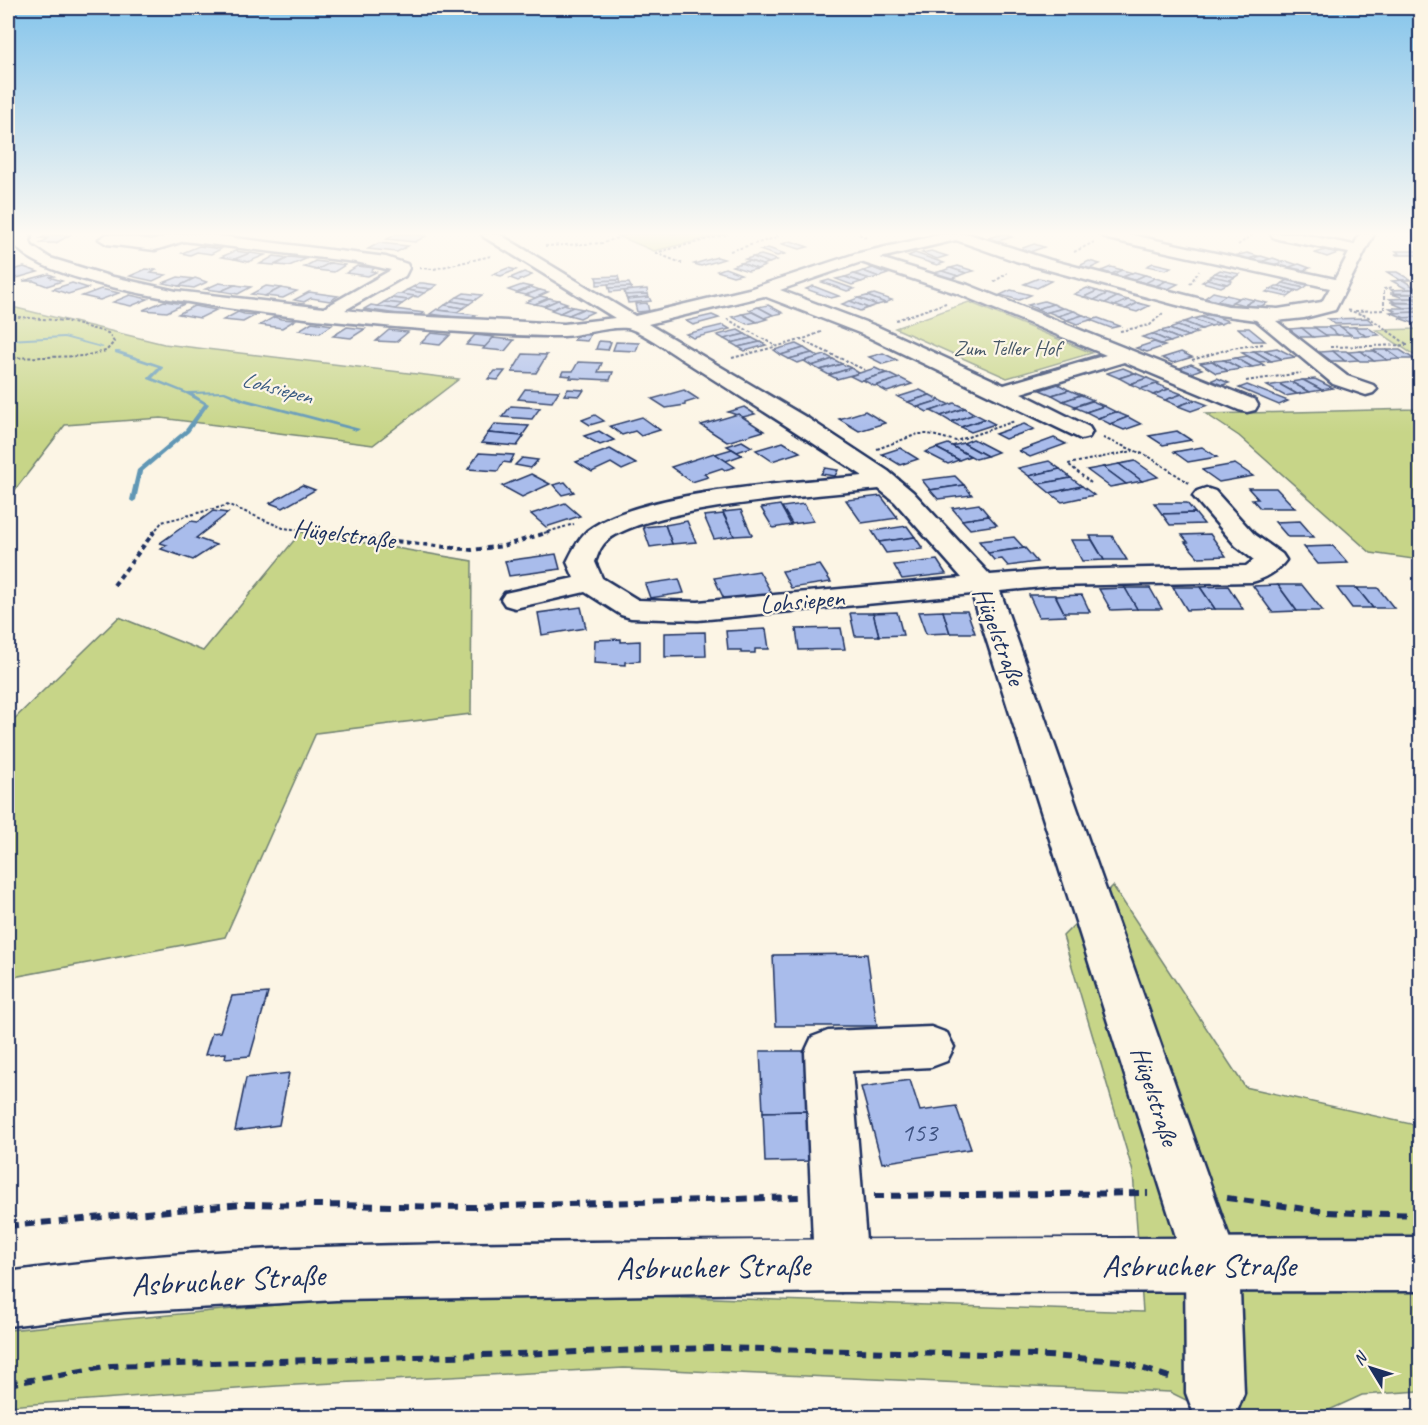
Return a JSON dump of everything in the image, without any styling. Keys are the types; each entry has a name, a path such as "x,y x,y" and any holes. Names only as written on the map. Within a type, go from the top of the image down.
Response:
{"street":[{"path":"212,300 389,321 564,330 631,322 720,300"},
{"path":"326,315 351,300"},
{"name":"Hügelstraße","path":"599,300 801,424 885,481 904,497 983,584 1212,1265 1215,1393"},
{"path":"792,300 843,320 1002,392 1081,432"},
{"path":"991,300 1247,405"},
{"path":"1185,300 1261,315 1309,313 1329,306 1332,300"},
{"path":"1261,315 1294,345 1340,380 1366,389"},
{"path":"1002,392 1126,355"},
{"path":"515,599 590,583 581,562 595,538 614,526 664,510 746,496 885,481"},
{"name":"Lohsiepen","path":"590,583 631,609 698,611 1052,578 1252,574 1272,560 1245,540 1206,496"},
{"path":"841,1265 828,1052 931,1047"},
{"name":"Asbrucher Straße","path":"8,1299 124,1285 336,1273 841,1265 1420,1264"}],"path":[{"path":"1351,311 1384,310 1384,300"},
{"path":"701,305 776,346"},
{"path":"1162,370 1232,348 1294,345 1408,345 1367,316 1329,306"},
{"path":"8,316 65,321 108,333 114,342 106,351 83,356 8,358"},
{"path":"704,365 801,340 824,331 825,325 843,320"},
{"path":"801,340 865,370"},
{"path":"1215,392 1227,386 1278,375 1329,372"},
{"path":"851,458 921,434 956,441 1042,412"},
{"path":"1081,432 1114,441 1176,473"},
{"path":"1091,483 1068,464 1133,451"},
{"name":"Hügelstraße","path":"114,585 162,522 230,505 283,528 472,550 503,546 583,521"},
{"path":"8,1226 242,1204 472,1207 837,1196 1188,1192 1326,1212 1420,1215"},
{"path":"8,1383 111,1366 715,1348 1034,1356 1120,1361 1215,1393"}],"green space":[{"name":"Zum Teller Hof","path":"969,302 1092,353 1007,378 895,328"},
{"path":"8,306 164,344 459,379 373,445 161,418 65,425 8,499"},
{"path":"1420,329 1420,359 1376,330"},
{"path":"1420,403 1420,560 1371,553 1239,436 1206,414 1416,409"},
{"path":"301,532 472,561 471,714 316,733 225,937 8,978 8,725 119,617 203,651"},
{"path":"1113,886 1245,1087 1420,1126 1420,1391 1362,1395 1314,1417 1220,1417 1170,1392 624,1368 277,1386 8,1406 8,1330 309,1302 652,1296 1143,1312 1133,1172 1063,936"}],"building":[{"path":"117,300 144,300 131,306 113,302"},
{"path":"387,300 407,300 402,304 384,302"},
{"path":"452,300 474,300 469,304"},
{"path":"530,300 543,300 535,304 526,302"},
{"path":"543,300 557,300 544,306 535,304"},
{"path":"557,300 567,303 553,309 544,306"},
{"path":"627,300 651,301 628,303"},
{"path":"865,300 885,303 877,305"},
{"path":"865,300 877,305 868,308 850,301"},
{"path":"1110,300 1127,300 1115,306 1105,303"},
{"path":"1127,300 1138,303 1126,309 1115,306"},
{"path":"1218,300 1235,300 1230,304"},
{"path":"1235,300 1253,300 1245,305 1232,302"},
{"path":"1253,300 1267,303 1258,308 1245,305"},
{"path":"1392,300 1416,300 1420,303 1390,302 1395,302"},
{"path":"164,301 184,304 167,312 143,310"},
{"path":"451,301 469,304 463,308 445,305"},
{"path":"850,301 868,308 860,311 842,304"},
{"path":"1044,301 1053,304 1037,309 1028,305"},
{"path":"384,302 402,304 395,309 377,306"},
{"path":"647,303 649,311 637,312 635,304"},
{"path":"1138,303 1149,306 1137,312 1126,309"},
{"path":"1392,303 1420,303 1420,307 1404,308"},
{"path":"564,304 573,307 560,313 551,310"},
{"path":"1053,304 1062,308 1046,313 1037,309"},
{"path":"371,305 424,313 417,317 364,309"},
{"path":"445,305 463,308 457,312 438,310"},
{"path":"768,305 783,313 773,315 758,307"},
{"path":"194,306 216,310 200,318 178,314"},
{"path":"573,307 583,309 569,315 560,313"},
{"path":"758,307 773,315 764,318 749,310"},
{"path":"1064,308 1074,311 1058,316 1048,312"},
{"path":"1390,308 1413,308 1420,312 1392,313 1390,312 1395,311"},
{"path":"437,309 476,315 470,319 430,314"},
{"path":"583,309 593,312 580,318 569,315"},
{"path":"1074,311 1083,315 1067,320 1058,316"},
{"path":"238,312 256,315 243,322 223,320"},
{"path":"752,312 767,319 757,322 742,314"},
{"path":"1420,312 1420,317 1405,318 1392,313"},
{"path":"742,314 757,322 747,324 732,317"},
{"path":"1209,314 1228,321 1220,324 1201,317"},
{"path":"712,315 719,318 693,325 686,321"},
{"path":"1083,315 1094,319 1077,324 1067,320"},
{"path":"274,317 295,320 282,328 260,325"},
{"path":"1201,317 1220,324 1211,326 1193,319"},
{"path":"1420,317 1420,323 1399,318"},
{"path":"1098,318 1120,326 1111,328 1090,320"},
{"path":"1367,318 1373,323 1335,324 1328,319"},
{"path":"1193,319 1211,326 1202,329 1184,322"},
{"path":"312,322 332,325 320,333 299,330"},
{"path":"1184,322 1202,329 1194,332 1175,325"},
{"path":"723,325 730,329 693,338 686,334"},
{"path":"1178,326 1197,333 1188,336 1169,329"},
{"path":"1340,326 1351,335 1338,335 1327,327"},
{"path":"347,327 365,329 351,338 333,336"},
{"path":"1314,327 1327,327 1338,335 1325,335"},
{"path":"1341,327 1354,327 1366,336 1353,336"},
{"path":"1354,327 1367,327 1379,335 1366,336"},
{"path":"1238,328 1249,328 1265,341 1253,341"},
{"path":"1302,328 1313,337 1300,337 1289,329"},
{"path":"1302,328 1315,328 1327,336 1313,337"},
{"path":"1169,329 1188,336 1179,339 1160,331"},
{"path":"389,330 408,332 396,342 376,341"},
{"path":"738,330 745,334 724,339 717,335"},
{"path":"1160,331 1179,339 1170,342 1152,334"},
{"path":"431,333 450,335 440,345 421,343"},
{"path":"577,334 590,335 587,341 574,340"},
{"path":"745,334 752,338 731,343 724,339"},
{"path":"1152,334 1170,342 1161,344 1142,337"},
{"path":"475,335 494,337 486,347 466,345"},
{"path":"493,338 514,340 505,351 483,349"},
{"path":"752,338 760,342 738,347 731,343"},
{"path":"599,341 611,342 608,350 596,349"},
{"path":"616,342 639,343 636,351 613,350"},
{"path":"760,342 766,345 745,351 738,347"},
{"path":"1154,342 1165,346 1147,352 1136,348"},
{"path":"796,344 804,348 781,355 774,350"},
{"path":"804,348 812,353 789,359 781,355"},
{"path":"1277,348 1295,357 1282,359 1265,350"},
{"path":"1265,350 1282,359 1271,361 1254,351"},
{"path":"1373,350 1387,350 1400,359 1386,360"},
{"path":"1387,350 1400,350 1414,359 1400,359"},
{"path":"1254,351 1271,361 1259,362 1242,353"},
{"path":"1333,351 1345,361 1331,361 1319,352"},
{"path":"1333,351 1346,351 1359,360 1345,361"},
{"path":"1361,351 1374,361 1360,361 1348,352"},
{"path":"1361,351 1374,351 1387,360 1374,361"},
{"path":"1181,352 1192,357 1173,363 1162,358"},
{"path":"812,353 819,357 797,363 789,359"},
{"path":"883,353 897,360 883,364 869,357"},
{"path":"1103,353 1112,357 1036,380 1027,376"},
{"path":"523,354 547,355 536,373 512,372"},
{"path":"825,355 833,359 812,366 804,361"},
{"path":"1247,356 1264,365 1252,367 1236,358"},
{"path":"1236,358 1252,367 1241,369 1224,360"},
{"path":"833,359 842,364 820,370 812,366"},
{"path":"1224,360 1241,369 1228,371 1212,361"},
{"path":"1212,361 1228,371 1216,373 1200,363"},
{"path":"578,362 602,363 598,372 613,372 610,380 570,378 571,376 561,375 563,371 573,371"},
{"path":"842,364 851,368 829,375 820,370"},
{"path":"1191,364 1202,369 1188,374 1177,369"},
{"path":"851,368 859,373 837,379 829,375"},
{"path":"875,368 886,373 860,381 850,376"},
{"path":"1123,368 1135,373 1119,378 1107,373"},
{"path":"495,371 505,371 498,380 488,379"},
{"path":"887,373 899,379 874,386 863,380"},
{"path":"1135,373 1147,378 1130,384 1119,378"},
{"path":"900,378 912,384 887,392 876,386"},
{"path":"1147,378 1159,383 1142,389 1130,384"},
{"path":"1217,378 1229,383 1220,386 1208,382"},
{"path":"1315,379 1333,388 1322,390 1303,380"},
{"path":"1303,380 1322,390 1309,392 1291,382"},
{"path":"1291,382 1309,392 1297,394 1279,384"},
{"path":"1058,384 1069,390 1052,395 1040,390"},
{"path":"1157,384 1169,389 1153,395 1140,389"},
{"path":"1279,384 1297,394 1285,396 1267,386"},
{"path":"1247,385 1288,401 1279,405 1239,388"},
{"path":"525,389 559,391 552,402 518,399"},
{"path":"568,389 584,390 580,396 564,395"},
{"path":"1169,389 1182,394 1165,400 1153,395"},
{"path":"684,390 698,399 685,403 685,405 666,408 652,399"},
{"path":"920,390 930,395 908,402 898,397"},
{"path":"1069,390 1081,395 1063,401 1052,395"},
{"path":"1182,394 1195,400 1178,406 1165,400"},
{"path":"930,395 940,400 918,407 908,402"},
{"path":"1081,395 1093,400 1075,406 1063,401"},
{"path":"940,400 950,405 927,412 918,407"},
{"path":"1195,400 1208,405 1191,411 1178,406"},
{"path":"1092,401 1104,406 1086,412 1074,407"},
{"path":"954,403 965,408 941,416 931,411"},
{"path":"511,406 540,408 532,419 502,417"},
{"path":"1104,406 1116,412 1098,418 1086,412"},
{"path":"744,407 755,414 743,417 728,412"},
{"path":"965,408 975,414 951,422 941,416"},
{"path":"865,411 885,423 859,431 839,419"},
{"path":"1116,412 1128,417 1110,424 1098,418"},
{"path":"738,414 764,431 727,442 701,425"},
{"path":"975,414 985,419 961,427 951,422"},
{"path":"595,415 604,421 590,425 582,420"},
{"path":"642,417 660,430 641,436 635,431 622,435 610,426"},
{"path":"1128,417 1141,424 1124,430 1110,424"},
{"path":"985,419 995,424 971,432 961,427"},
{"path":"495,424 529,426 522,436 488,433"},
{"path":"1024,424 1034,429 1005,439 995,434"},
{"path":"599,431 614,440 600,445 584,436"},
{"path":"1177,431 1191,440 1163,445 1149,436"},
{"path":"488,433 524,436 517,446 481,443"},
{"path":"1054,438 1066,444 1030,457 1019,451"},
{"path":"973,439 998,452 987,456 963,443"},
{"path":"742,441 752,447 737,452 727,446"},
{"path":"783,442 800,452 772,461 756,450"},
{"path":"963,443 987,456 976,459 952,446"},
{"path":"948,444 970,456 959,460 936,448"},
{"path":"1202,447 1217,457 1188,462 1174,452"},
{"path":"900,448 918,459 900,465 882,454"},
{"path":"936,448 959,460 948,464 925,452"},
{"path":"610,449 636,464 622,470 611,463 592,472 576,462"},
{"path":"732,449 742,455 726,461 715,454"},
{"path":"479,453 514,455 510,463 503,462 498,471 468,469"},
{"path":"714,453 735,467 725,470 722,468 704,474 708,477 692,482 671,467"},
{"path":"522,458 538,460 531,468 515,465"},
{"path":"1049,461 1060,469 1029,476 1018,468"},
{"path":"1135,461 1158,477 1142,481 1119,464"},
{"path":"1119,464 1142,481 1126,484 1103,467"},
{"path":"1235,464 1253,476 1219,482 1202,470"},
{"path":"1103,467 1126,484 1110,487 1087,470"},
{"path":"825,468 838,470 835,476 821,474"},
{"path":"1060,469 1071,478 1039,484 1029,476"},
{"path":"531,474 550,484 522,497 502,486"},
{"path":"955,476 964,485 930,490 922,480"},
{"path":"1071,478 1082,486 1050,493 1039,484"},
{"path":"565,482 574,492 562,495 553,485"},
{"path":"302,485 315,490 283,508 270,503"},
{"path":"964,485 972,495 938,499 930,490"},
{"path":"1082,486 1094,495 1062,502 1050,493"},
{"path":"1248,488 1276,488 1295,508 1260,508 1252,499 1258,499"},
{"path":"881,496 898,518 862,523 846,500"},
{"path":"565,503 580,516 546,527 531,514"},
{"path":"1154,503 1187,503 1195,513 1162,514"},
{"path":"804,504 814,521 792,524 782,507"},
{"path":"979,504 989,516 962,520 952,508"},
{"path":"780,505 791,525 773,528 761,508"},
{"path":"741,510 752,535 734,536 723,512"},
{"path":"213,511 228,513 196,538 216,545 193,560 161,549 167,545 160,543 191,521 198,522"},
{"path":"1195,513 1204,524 1170,525 1162,514"},
{"path":"723,514 734,536 714,539 704,516"},
{"path":"989,516 997,525 970,529 962,520"},
{"path":"687,521 696,542 672,544 665,525"},
{"path":"1300,521 1314,537 1288,537 1275,522"},
{"path":"665,525 672,544 650,547 643,527"},
{"path":"907,526 915,537 879,542 872,531"},
{"path":"1210,534 1226,556 1198,557 1182,535"},
{"path":"1090,536 1112,536 1127,560 1104,560"},
{"path":"915,537 923,549 886,553 879,542"},
{"path":"1014,537 1024,548 988,553 979,541"},
{"path":"1071,540 1092,540 1104,560 1082,561"},
{"path":"1333,546 1348,563 1318,564 1304,547"},
{"path":"1025,548 1037,562 1008,566 1002,559 994,560 988,553"},
{"path":"556,554 560,569 509,576 505,561"},
{"path":"937,560 946,574 902,579 894,565"},
{"path":"820,565 831,582 791,588 782,571"},
{"path":"759,571 772,594 725,601 714,578"},
{"path":"679,579 684,593 650,598 645,584"},
{"path":"1278,585 1297,611 1272,612 1253,586"},
{"path":"1278,585 1302,585 1323,611 1297,611"},
{"path":"1228,586 1243,609 1215,609 1200,587"},
{"path":"1173,587 1200,587 1215,609 1187,610"},
{"path":"1125,588 1150,588 1162,609 1137,609"},
{"path":"1125,588 1137,609 1111,610 1099,589"},
{"path":"1337,588 1357,588 1373,608 1352,608"},
{"path":"1357,588 1378,588 1394,608 1373,608"},
{"path":"1029,595 1055,595 1066,616 1039,617"},
{"path":"1082,595 1090,612 1064,612 1056,596"},
{"path":"581,607 586,628 542,635 538,613"},
{"path":"943,611 950,633 926,634 918,612"},
{"path":"943,611 967,611 975,633 950,633"},
{"path":"897,612 903,635 879,636 873,613"},
{"path":"850,613 873,613 879,636 855,636"},
{"path":"841,628 845,649 799,650 796,629"},
{"path":"766,629 769,649 755,649 755,653 728,650 726,631"},
{"path":"705,632 706,656 665,657 665,633"},
{"path":"621,639 621,642 640,641 640,661 625,662 625,665 594,663 595,640"},
{"path":"867,954 877,1026 776,1026 773,955"},
{"path":"268,993 250,1056 225,1058 226,1053 205,1055 212,1033 220,1032 232,996"},
{"path":"760,1051 804,1051 808,1111 763,1112"},
{"path":"289,1073 279,1125 235,1131 246,1078"},
{"path":"910,1080 920,1111 956,1106 971,1149 882,1163 861,1087"},
{"path":"808,1111 812,1161 765,1162 763,1112"}],"waterway":[{"name":"Lohsiepen","path":"8,340 64,337 102,347"},
{"name":"Lohsiepen","path":"117,352 161,367 150,378 186,393 225,392 244,400 357,429"},
{"name":"Lohsiepen","path":"133,500 139,471 187,431 207,404 187,393"}]}
